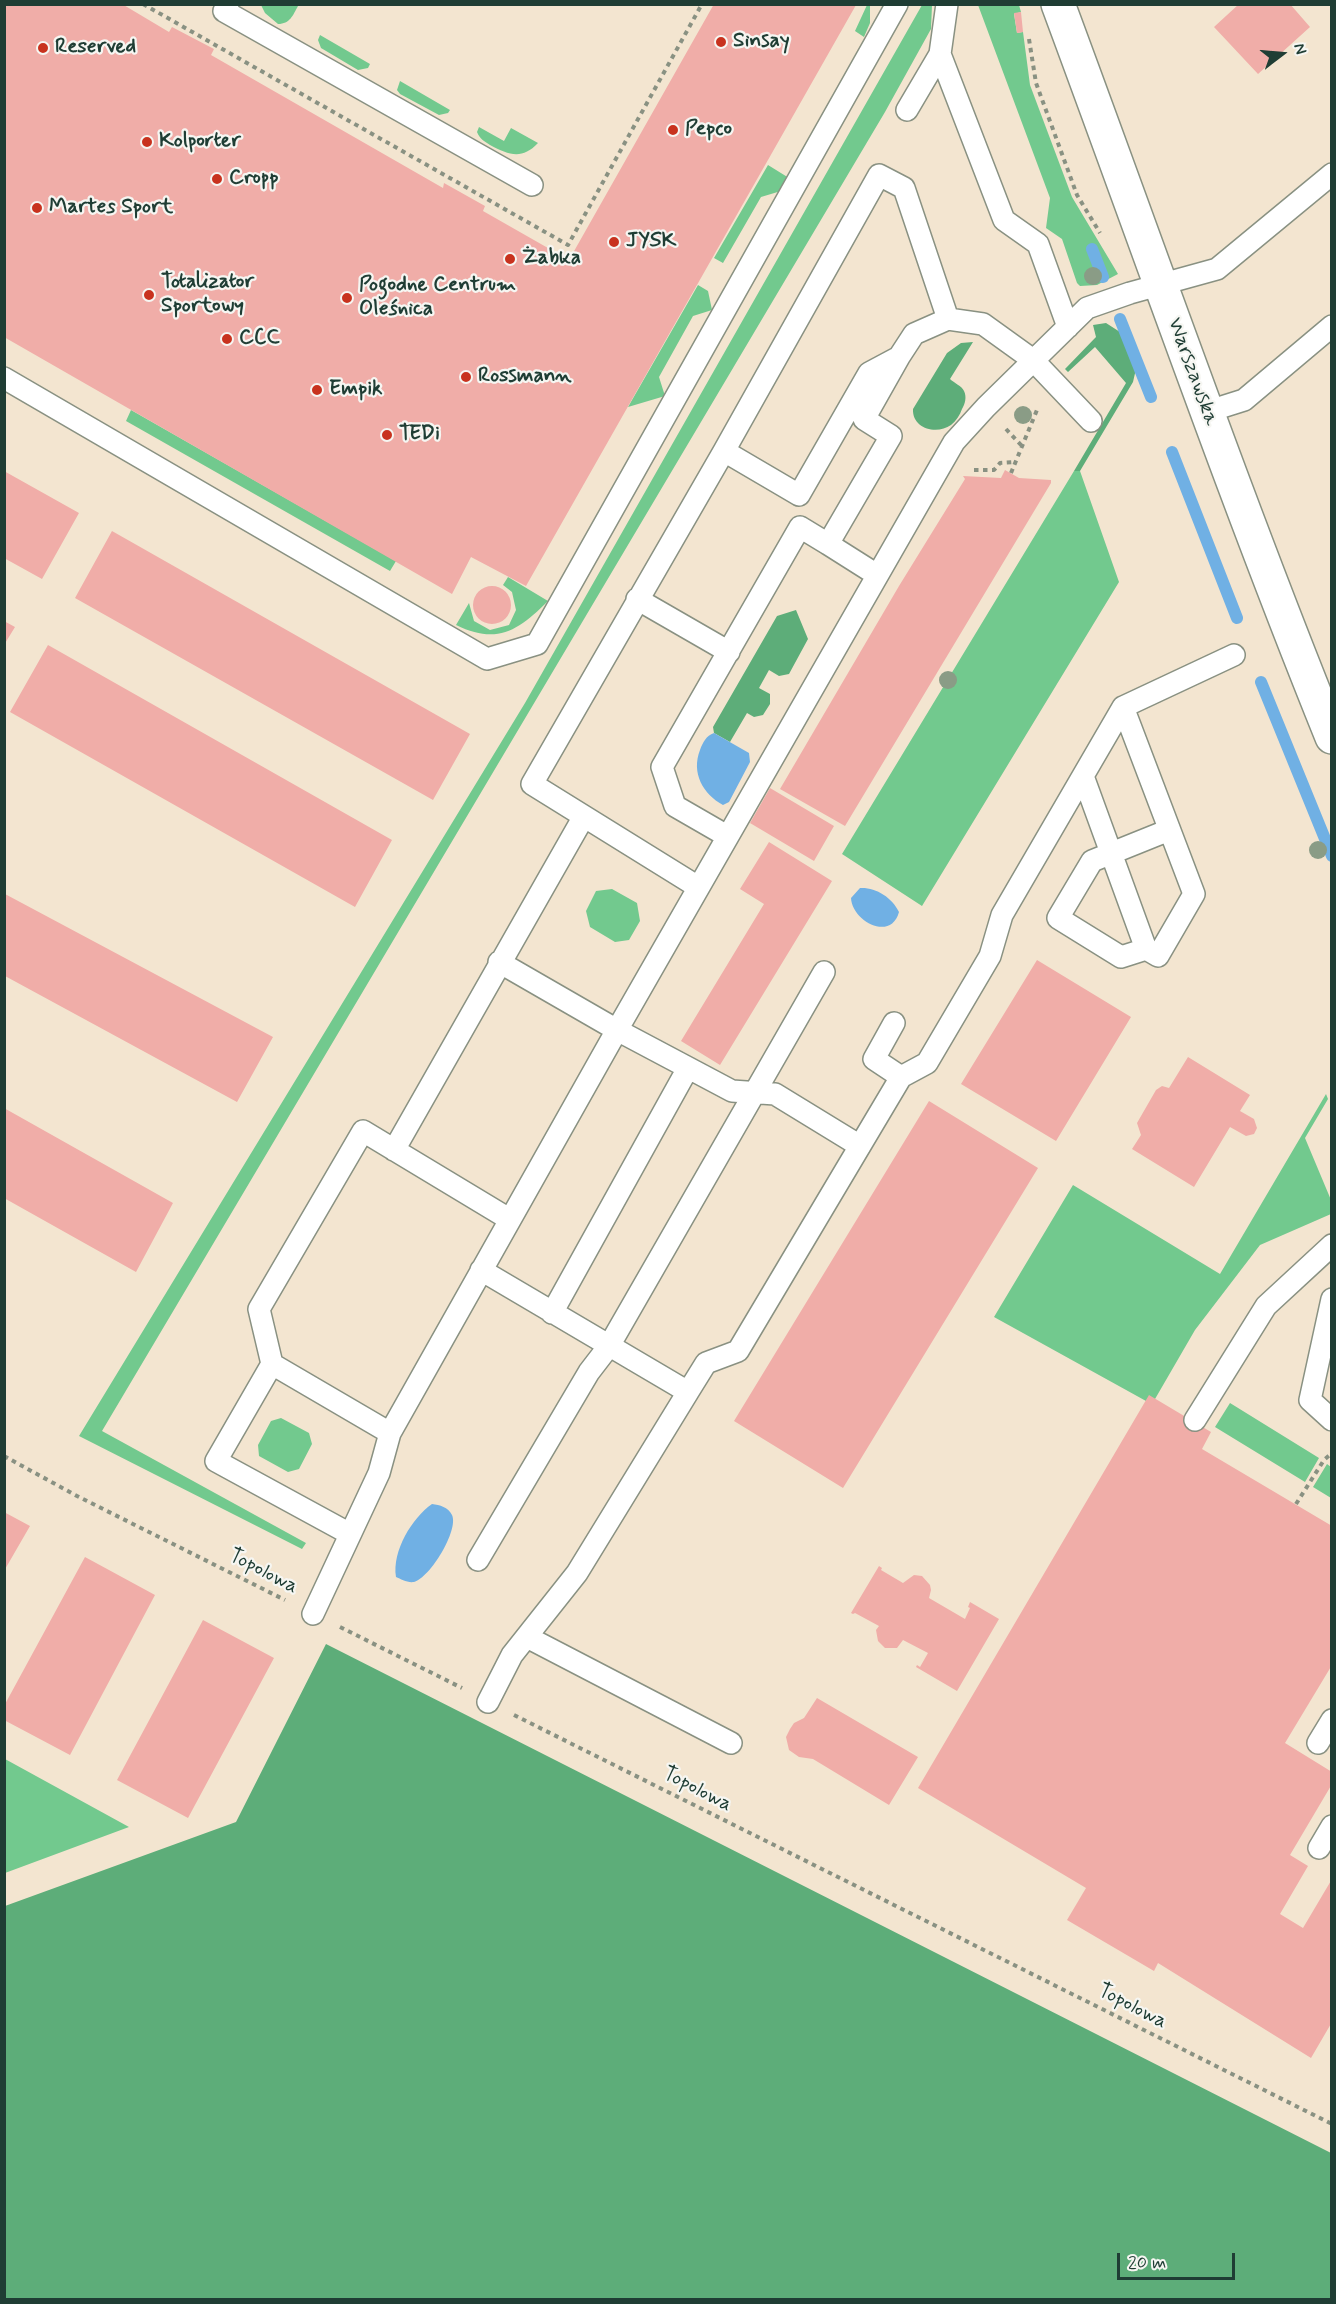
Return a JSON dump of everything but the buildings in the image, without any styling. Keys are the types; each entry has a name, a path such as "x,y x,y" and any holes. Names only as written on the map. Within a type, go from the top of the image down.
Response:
{"main road":[{"name":"Warszawska","path":"1058,4 1206,412 1289,632 1332,737"}],"lane":[{"path":"4,378 487,659 537,644 897,4"},
{"path":"907,110 940,54 947,4"},
{"path":"221,7 532,185"},
{"path":"940,54 1004,220 1038,244 1068,327"},
{"path":"313,1614 379,1473 390,1432 698,887 954,442 986,406 1087,308 1130,293 1217,269 1332,174"},
{"path":"698,887 583,818 532,784 724,451 879,175 904,188 948,319"},
{"path":"828,544 891,436 864,419 914,334 948,319 983,324 1033,360 1091,422"},
{"path":"1206,412 1244,400 1332,326"},
{"path":"727,837 675,806 663,767 800,527 800,495 869,373 899,357"},
{"path":"724,451 800,495"},
{"path":"800,527 877,576"},
{"path":"637,599 729,652"},
{"path":"488,1702 512,1655 577,1573 706,1363 738,1351 901,1077 927,1063 990,956 1002,915 1123,707 1234,656"},
{"path":"1083,776 1146,949 1158,956 1194,894 1123,707"},
{"path":"394,1150 583,818"},
{"path":"1146,949 1121,957 1058,918 1092,861 1169,830"},
{"path":"499,962 617,1030 732,1091 775,1094 860,1146"},
{"path":"478,1560 589,1372 609,1346 825,972"},
{"path":"894,1023 874,1059 901,1077"},
{"path":"552,1312 688,1068"},
{"path":"350,1534 216,1461 272,1364 259,1309 363,1131 509,1220"},
{"path":"1195,1420 1266,1306 1332,1245"},
{"path":"481,1270 688,1392"},
{"path":"1332,1299 1310,1400 1332,1420"},
{"path":"272,1364 390,1432"},
{"path":"527,1637 730,1743"},
{"path":"1318,1743 1332,1720"},
{"path":"1319,1848 1332,1826"}],"path":[{"path":"1029,38 1035,84 1077,195 1105,240"},
{"path":"1296,1504 1324,1460 1332,1453"},
{"name":"Topolowa","path":"4,1456 313,1614 1332,2124"}],"green space":[{"path":"295,4 298,6 291,18 278,24 265,13 261,5"},
{"path":"867,5 870,5 870,23 864,37 855,31"},
{"path":"922,5 932,5 931,29 885,112 102,1431 306,1543 302,1549 79,1436 525,703"},
{"path":"978,5 1019,5 1021,12 1014,14 1017,33 1023,32 1030,85 1072,197 1118,274 1097,285 1080,286 1077,283 1062,239 1046,228 1050,198"},
{"path":"320,35 370,64 368,68 358,70 321,48 318,40"},
{"path":"400,81 450,110 448,113 439,115 400,94 397,90"},
{"path":"479,127 504,141 511,128 538,143 521,154 509,153 482,140 477,132"},
{"path":"768,165 789,178 781,191 761,197 723,263 714,258"},
{"path":"698,285 708,291 712,310 693,316 659,377 665,396 628,407"},
{"path":"1106,323 1120,332 1136,369 1133,382 1080,471 1074,471 1126,383 1095,347 1068,372 1065,369 1096,337 1093,325"},
{"path":"973,342 950,379 965,393 965,403 959,416 945,428 933,430 926,428 917,421 913,409 947,353 961,343"},
{"path":"131,410 396,561 390,571 126,421"},
{"path":"1074,471 1080,471 1119,582 922,906 842,854"},
{"path":"508,577 548,601 527,620 506,632 483,634 456,625 469,603 474,621 490,630 509,625 516,610 512,592 503,585"},
{"path":"796,610 808,639 789,674 779,676 769,670 759,688 770,694 770,704 763,715 754,717 747,713 730,742 714,733 713,727 777,616"},
{"path":"612,889 637,903 640,921 629,940 615,942 590,927 586,911 596,891"},
{"path":"1326,1094 1328,1099 1305,1138 1331,1200 1331,1214 1260,1245 1195,1330 1155,1399 1146,1401 994,1317 1073,1185 1220,1274"},
{"path":"1230,1403 1319,1458 1305,1482 1215,1427"},
{"path":"281,1418 309,1433 312,1444 299,1469 288,1472 259,1456 258,1445 271,1421"},
{"path":"1327,1464 1331,1467 1331,1498 1313,1487"},
{"path":"326,1644 1331,2153 1331,2299 5,2299 5,1906 236,1822"},
{"path":"5,1759 129,1827 5,1873"}],"water":[{"path":"714,733 749,753 750,762 729,802 723,805 705,789 697,767 702,744"},
{"path":"860,888 877,891 888,898 899,912 895,921 888,926 881,927 872,925 858,914 851,898"},
{"path":"432,1504 444,1507 452,1515 453,1522 447,1542 435,1563 421,1579 414,1582 404,1581 396,1577 400,1546 417,1518"}],"waterway":[{"path":"1092,249 1103,277"},
{"path":"1120,319 1151,397"},
{"path":"1172,452 1237,618"},
{"path":"1261,682 1332,856"}],"place":[{"name":"Sinsay","path":"721,42"},
{"name":"Reserved","path":"43,48"},
{"name":"Pepco","path":"673,130"},
{"name":"Kolporter","path":"147,142"},
{"name":"Cropp","path":"217,179"},
{"name":"Martes Sport","path":"37,208"},
{"name":"JYSK","path":"614,242"},
{"name":"Żabka","path":"510,259"},
{"name":"Totalizator Sportowy","path":"149,295"},
{"name":"Pogodne Centrum Oleśnica","path":"347,298"},
{"name":"CCC","path":"227,339"},
{"name":"Rossmann","path":"466,377"},
{"name":"Empik","path":"317,390"},
{"name":"TEDi","path":"387,435"}]}
